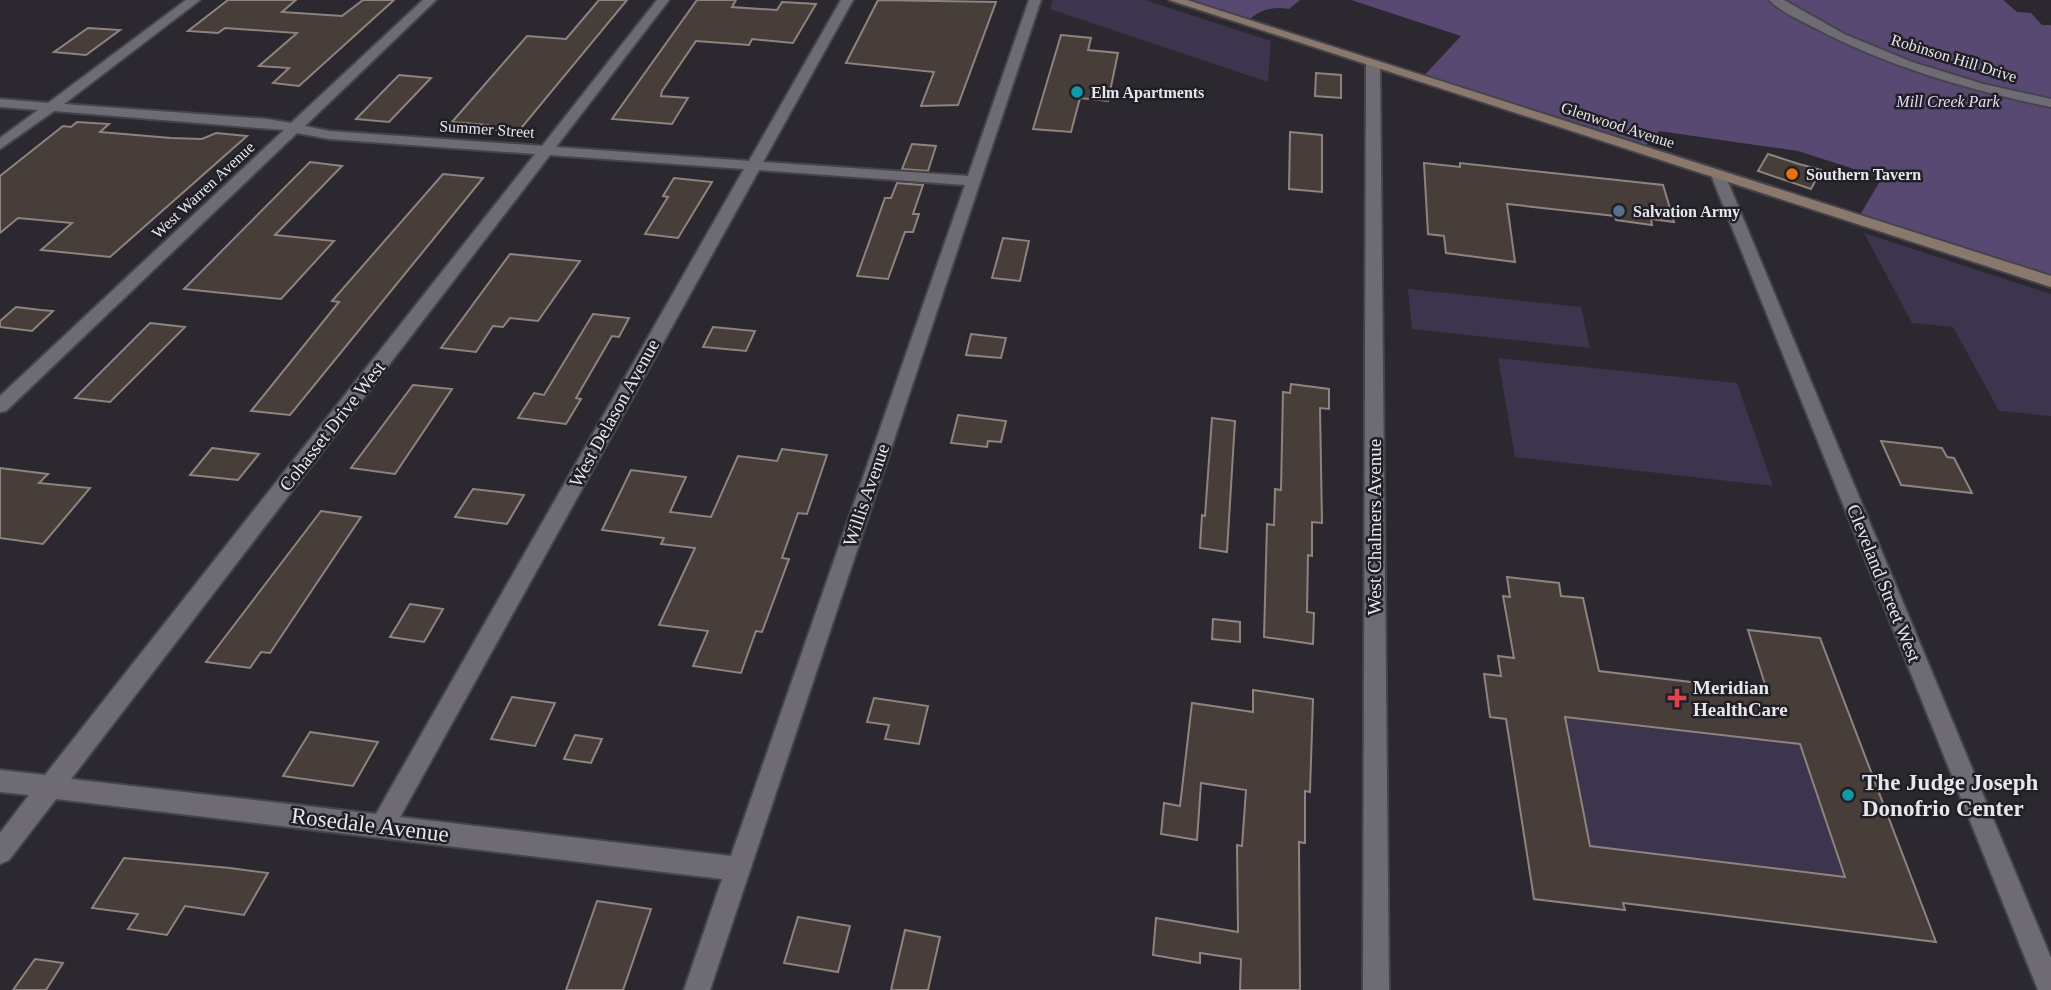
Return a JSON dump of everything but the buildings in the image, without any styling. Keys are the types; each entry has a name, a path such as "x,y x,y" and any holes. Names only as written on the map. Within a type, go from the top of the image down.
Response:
{"main road":[{"name":"Glenwood Avenue","path":"1175,0 2051,282"}],"street":[{"path":"0,145 194,0"},
{"name":"West Warren Avenue","path":"0,406 430,0"},
{"name":"Cohasset Drive West","path":"0,852 663,0"},
{"name":"West Delason Avenue","path":"382,826 847,0"},
{"name":"Willis Avenue","path":"698,990 1035,0"},
{"name":"Robinson Hill Drive","path":"1775,0 1847,39 1893,59 1944,76 2051,103"},
{"name":"West Chalmers Avenue","path":"1373,64 1376,990"},
{"name":"Summer Street","path":"0,103 267,123 329,135 973,181"},
{"name":"Cleveland Street West","path":"1718,176 2051,990"},
{"name":"Rosedale Avenue","path":"0,781 739,869"}],"shaded area":[{"path":"1053,0 1145,0 1271,41 1268,82 1050,9"},
{"path":"1864,233 2051,294 2051,416 1999,411 1953,327 1912,323"},
{"path":"1408,289 1581,307 1590,348 1412,329"},
{"path":"1498,358 1737,383 1773,486 1515,457"},
{"path":"1565,717 1800,744 1845,877 1590,846"}],"green space":[{"path":"1175,0 1300,0 1289,9 1276,8 1260,12 1245,23"},
{"name":"Mill Creek Park","path":"1351,0 2003,0 2017,12 2031,13 2042,25 2051,25 2051,282 1857,220 1882,178 1798,151 1659,131 1641,151 1420,80 1461,36"}],"place":[{"name":"Elm Apartments","path":"1077,92"},
{"name":"Southern Tavern","path":"1792,174"},
{"name":"Salvation Army","path":"1619,211"},
{"name":"Meridian HealthCare","path":"1677,698"},
{"name":"The Judge Joseph Donofrio Center","path":"1848,795"}]}
